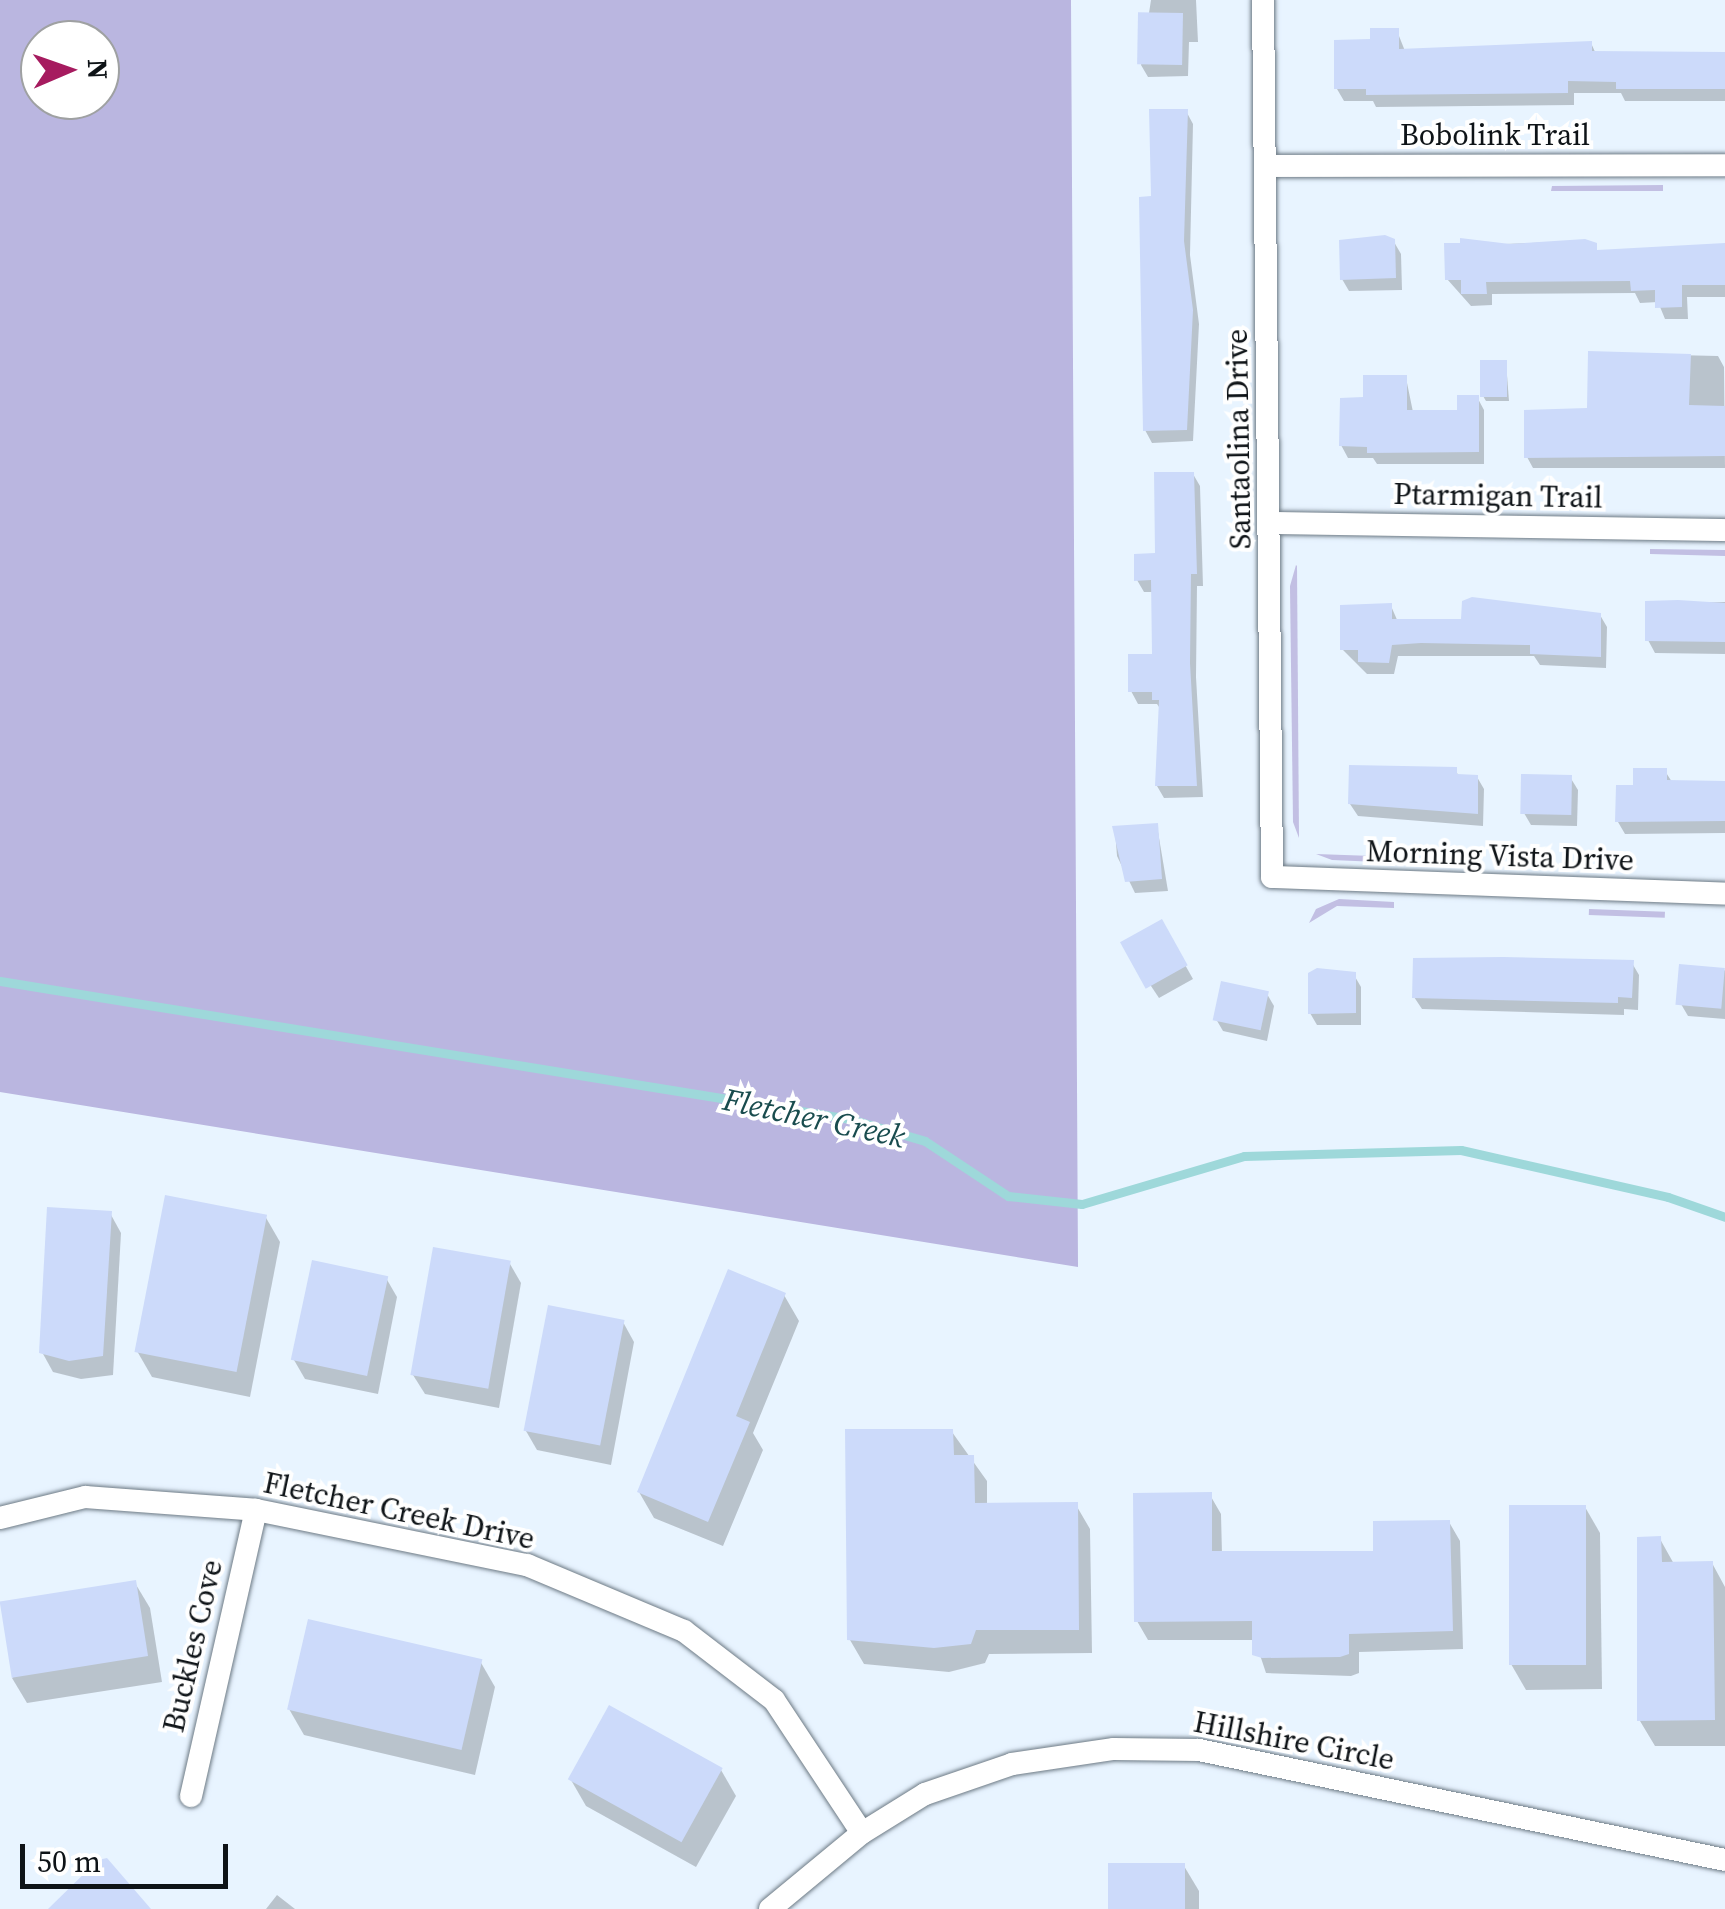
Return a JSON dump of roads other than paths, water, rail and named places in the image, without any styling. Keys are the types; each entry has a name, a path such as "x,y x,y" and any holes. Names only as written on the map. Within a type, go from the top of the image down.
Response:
{"street":[{"name":"Santaolina Drive","path":"1263,0 1272,878"},
{"name":"Bobolink Trail","path":"1265,166 1725,165"},
{"name":"Ptarmigan Trail","path":"1270,523 1725,530"},
{"name":"Morning Vista Drive","path":"1272,878 1725,894"},
{"name":"Fletcher Creek Drive","path":"0,1518 85,1498 256,1510 528,1565 684,1631 774,1700 862,1832"},
{"name":"Buckles Cove","path":"191,1796 256,1510"},
{"name":"Hillshire Circle","path":"770,1909 862,1832 926,1794 1012,1764 1114,1749 1199,1750 1725,1860"}],"waterway":[{"name":"Fletcher Creek","path":"0,981 850,1119 925,1141 1008,1196 1082,1204 1244,1156 1461,1150 1668,1197 1725,1217"}]}
